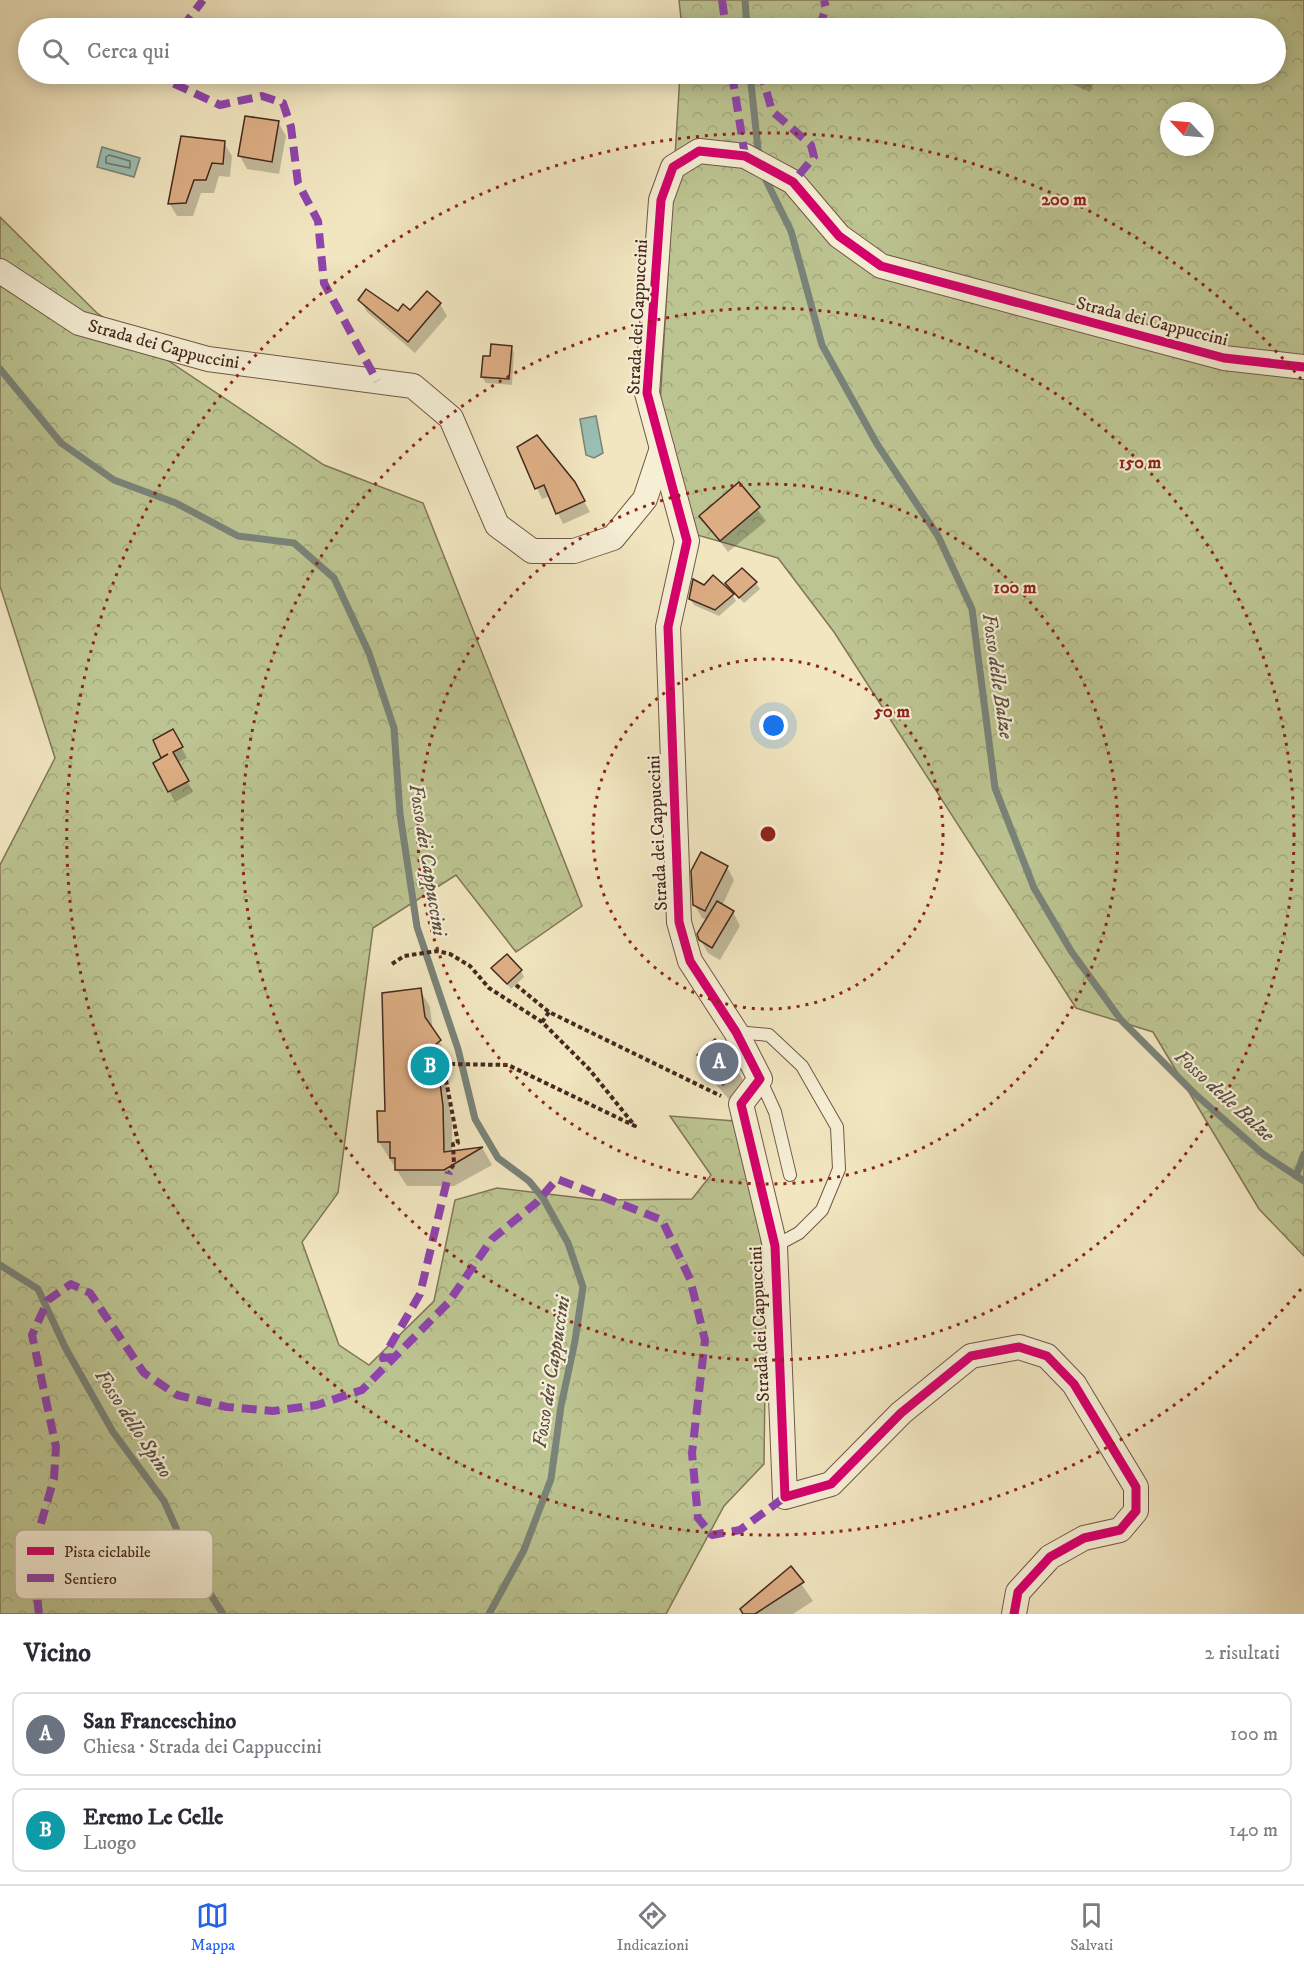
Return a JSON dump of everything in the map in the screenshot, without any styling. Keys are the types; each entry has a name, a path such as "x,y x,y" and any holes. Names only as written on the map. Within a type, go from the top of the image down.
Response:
{"street":[{"name":"Strada dei Cappuccini","path":"760,1079 736,1032 690,961 679,922 668,627 687,541 647,393 661,200 673,167 699,151 745,156 793,182 839,236 881,266 1224,358 1304,367"},
{"name":"Strada dei Cappuccini","path":"0,271 79,323 208,359 413,386 451,418 497,525 532,551 574,551 612,538 645,499 662,448"},
{"path":"741,1104 760,1079"},
{"name":"Strada dei Cappuccini","path":"741,1104 775,1246 785,1497 831,1484 901,1413 971,1356 1020,1347 1047,1356 1074,1384 1136,1487 1136,1511 1120,1530 1084,1538 1050,1557 1018,1592 1014,1614"}],"lane":[{"path":"736,1032 769,1035 802,1066 837,1127 839,1169 822,1210 799,1233 775,1246"},
{"path":"760,1079 775,1112 790,1175"}],"path":[{"path":"392,964 404,956 437,951 450,954 470,966 489,988 542,1022 589,1069 635,1126 508,1065 448,1064"},
{"path":"516,986 549,1012 741,1104"},
{"path":"542,1022 549,1012"},
{"path":"442,1052 448,1064 447,1084 458,1143 453,1144 454,1164 449,1172"}],"green space":[{"path":"679,0 1304,0 1304,1256 1259,1209 1153,1032 1076,1008 834,632 778,558 683,531 658,438 679,84 1286,84 1286,18 681,18"},
{"path":"0,217 97,313 324,465 423,503 582,906 516,952 456,875 373,928 338,1193 302,1242 339,1345 369,1365 434,1301 455,1200 497,1188 598,1200 692,1199 711,1175 670,1116 735,1121 758,1201 766,1298 764,1464 724,1506 666,1614 0,1614 0,865 55,758 0,586"}],"water":[{"path":"102,147 140,158 134,177 97,167"},
{"path":"596,416 603,453 594,458 586,455 580,419"}],"building":[{"path":"245,116 279,121 272,162 238,156"},
{"path":"181,136 225,141 223,164 212,163 206,180 194,180 186,203 168,204"},
{"path":"366,289 398,311 403,304 410,310 427,291 441,303 408,342 358,300"},
{"path":"491,344 512,346 509,379 481,377 483,356 490,356"},
{"path":"537,435 575,482 585,501 556,514 544,485 535,489 517,447"},
{"path":"739,482 760,507 720,541 699,516"},
{"path":"742,568 757,582 739,598 725,583"},
{"path":"713,575 734,594 715,610 689,599 693,579 704,585"},
{"path":"173,729 183,747 173,752 189,781 168,792 153,763 168,754 161,758 153,740"},
{"path":"701,852 728,866 705,911 693,905 691,871"},
{"path":"717,901 734,911 712,948 699,940 697,934"},
{"path":"507,954 522,970 507,984 491,968"},
{"path":"421,988 425,1017 441,1040 435,1045 443,1106 444,1152 483,1147 444,1170 395,1170 395,1158 390,1158 390,1142 378,1142 377,1111 385,1111 382,993"},
{"path":"715,1039 740,1070 723,1085 697,1055"},
{"path":"791,1566 804,1582 755,1614 743,1614 740,1609"}],"waterway":[{"name":"Fosso delle Balze","path":"745,0 746,18"},
{"name":"Fosso delle Balze","path":"751,84 759,158"},
{"name":"Fosso delle Balze","path":"763,174 791,231 822,345 877,444 938,536 972,609 995,788 1034,888 1071,951 1121,1020 1194,1093 1263,1154 1304,1181"},
{"name":"Fosso dei Cappuccini","path":"0,369 61,443 114,480 176,503 238,536 294,543 334,578 369,653 394,728 400,814 417,927 458,1049 475,1119 498,1158 529,1181 543,1198 568,1243 583,1287 575,1341 561,1406 551,1479 524,1550 489,1614"},
{"path":"1296,1176 1304,1154"},
{"name":"Fosso dello Spino","path":"0,1265 38,1289 65,1347 113,1432 164,1501 177,1530"},
{"name":"Fosso dello Spino","path":"213,1598 223,1614"}],"marked path":[{"path":"190,18 203,0"},
{"path":"722,0 725,18"},
{"path":"822,18 826,8 824,0"},
{"path":"175,84 220,105 262,96 283,103 291,127 298,183 318,221 324,283 377,381"},
{"path":"734,84 745,156"},
{"path":"764,84 772,111 811,145 814,157 793,182"},
{"path":"393,1357 383,1358 420,1294 449,1172"},
{"path":"39,1530 54,1478 56,1447 32,1335 48,1300 71,1284 90,1293 144,1373 177,1395 227,1407 273,1411 317,1405 362,1390 448,1303 492,1239 536,1203 557,1179 662,1220 690,1279 705,1340 692,1453 698,1518 712,1535 740,1530 785,1497"},
{"path":"37,1599 39,1614"}],"cycle path":[{"path":"1014,1614 1018,1592 1050,1557 1084,1538 1120,1530 1136,1511 1136,1487 1074,1384 1047,1356 1019,1347 971,1356 901,1413 831,1484 785,1497 775,1246 741,1104 760,1079 736,1032 690,961 679,922 668,627 687,541 647,393 661,200 673,167 699,151 745,156 793,182 839,236 881,266 1224,358 1304,367"}],"place":[{"name":"San Franceschino","path":"719,1062"},
{"name":"Eremo Le Celle","path":"430,1066"}]}
